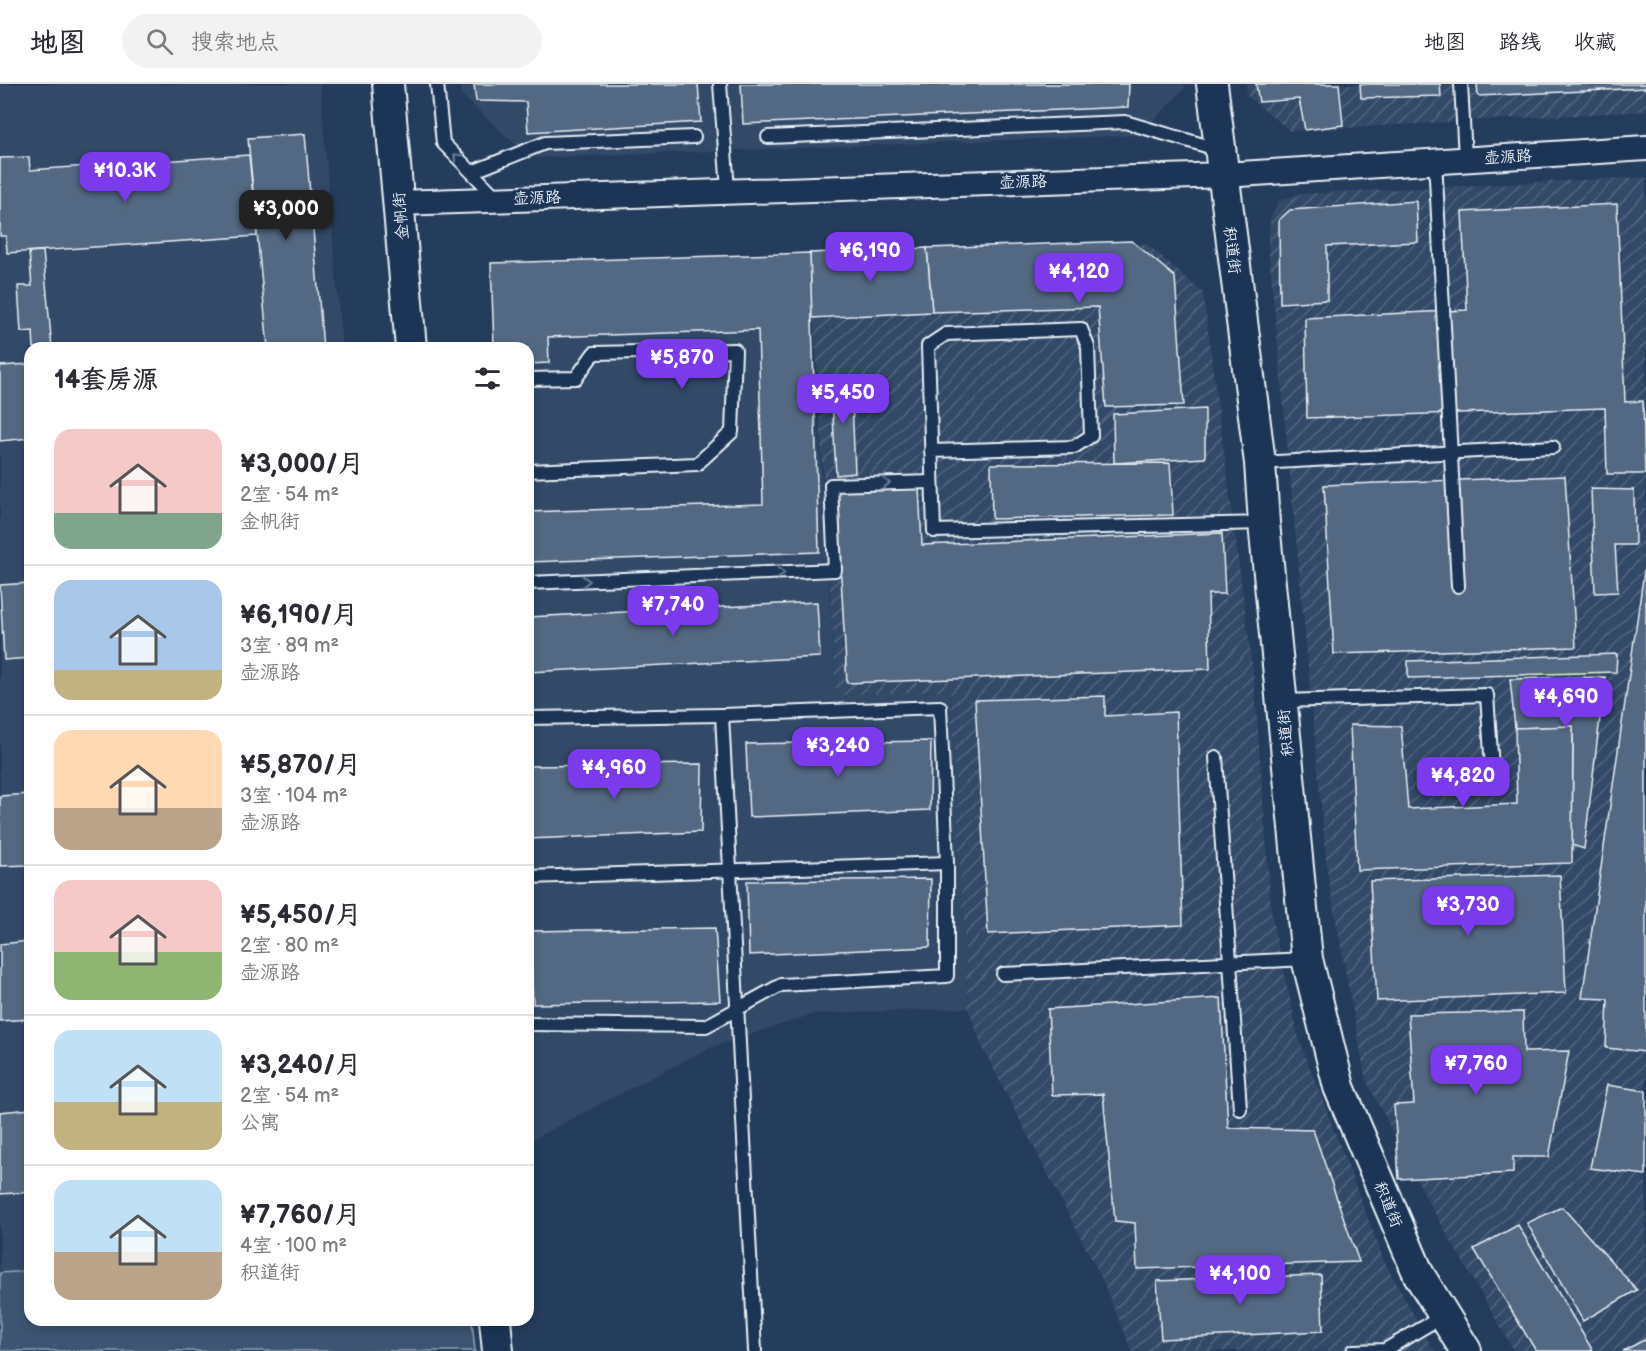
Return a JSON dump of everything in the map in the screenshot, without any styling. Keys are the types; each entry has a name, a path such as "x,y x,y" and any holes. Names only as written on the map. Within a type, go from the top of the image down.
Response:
{"street":[{"name":"金帆街","path":"388,84 410,342"},
{"name":"积道街","path":"1212,84 1260,463 1307,959 1339,1087 1419,1275 1466,1351"},
{"name":"壶源路","path":"398,202 728,190 1222,163 1435,160 1646,148"},
{"path":"496,1326 498,1351"}],"lane":[{"path":"437,84 443,143 498,199"},
{"path":"720,84 728,190"},
{"path":"1461,84 1465,158"},
{"path":"768,137 1125,122 1222,163"},
{"path":"472,172 546,143 694,137"},
{"path":"1435,160 1458,586"},
{"path":"931,452 1074,447 1091,436 1088,347 1082,329 946,334 928,346 931,452 934,531 1264,523"},
{"path":"534,379 576,378 594,353 735,350 732,432 697,464 534,471"},
{"path":"1260,463 1553,447"},
{"path":"534,584 836,570 831,485 932,482"},
{"path":"1282,701 1487,695 1493,783"},
{"path":"534,718 722,715 940,707 947,863 947,976 781,985 706,1026 534,1024"},
{"path":"722,715 755,1351"},
{"path":"1216,757 1240,1109"},
{"path":"534,877 947,863"},
{"path":"1003,974 1307,959"},
{"path":"1353,1351 1385,1350 1444,1316"}],"shaded area":[{"path":"0,84 320,84 342,342 24,342 24,1271 0,1273"},
{"path":"460,84 1184,84 1185,88 1139,135 530,158 461,94"},
{"path":"1246,84 1646,84 1646,111 1290,131 1247,96"},
{"path":"1646,177 1646,1351 1514,1351 1428,1201 1366,1080 1328,878 1268,242 1271,216 1279,201 1299,194"},
{"path":"1147,244 1203,293 1254,679 1272,919 1299,1039 1385,1263 1434,1351 1132,1351 1100,1275 982,1047 968,1008 950,691 836,695 810,253"},
{"path":"810,253 811,318 836,694 950,691 968,1008 813,1014 707,1049 534,1138 534,342 494,342 491,263"},
{"path":"24,1271 24,1326 473,1326 475,1351 0,1351 0,1273"}],"building":[{"path":"474,84 698,84 701,122 528,132 526,102 476,101"},
{"path":"741,84 1129,84 1128,107 743,124"},
{"path":"1256,84 1339,84 1343,125 1305,130 1299,99 1259,102"},
{"path":"1360,84 1440,84 1441,96 1361,98"},
{"path":"1477,84 1646,84 1646,88 1478,96"},
{"path":"305,134 322,342 267,342 248,138"},
{"path":"249,155 257,236 7,253 6,236 0,236 0,158 29,157 30,170"},
{"path":"1416,201 1418,242 1327,246 1327,300 1280,303 1279,220 1290,210"},
{"path":"1617,204 1625,402 1643,401 1645,474 1607,474 1605,408 1307,418 1305,318 1467,310 1462,212"},
{"path":"1132,241 1175,277 1184,405 1106,407 1098,307 932,312 927,248"},
{"path":"927,248 932,312 811,318 810,253"},
{"path":"43,251 51,342 34,342 33,331 21,332 18,286 32,286 29,252"},
{"path":"810,253 819,552 534,562 534,512 763,504 758,330 548,337 549,363 534,364 534,342 494,342 491,263"},
{"path":"24,364 24,439 0,441 0,366"},
{"path":"851,377 855,473 836,475 831,378"},
{"path":"1205,409 1205,458 1114,463 1113,414"},
{"path":"1170,463 1173,515 992,519 991,464"},
{"path":"1565,476 1576,647 1334,654 1324,485"},
{"path":"836,488 919,488 922,545 1222,533 1225,594 1208,594 1210,669 847,683"},
{"path":"1591,489 1634,490 1635,545 1615,545 1618,592 1595,593"},
{"path":"1646,558 1646,1052 1606,1048 1608,999 1582,998"},
{"path":"24,583 24,658 4,660 0,585"},
{"path":"817,602 820,657 534,672 534,617"},
{"path":"1617,654 1616,672 1408,678 1408,661"},
{"path":"1605,677 1584,849 1572,845 1573,726 1515,728 1510,679"},
{"path":"1105,696 1105,716 1176,712 1183,925 988,934 975,700"},
{"path":"1350,725 1401,726 1408,809 1517,804 1515,728 1573,726 1572,863 1357,870"},
{"path":"931,741 930,810 749,817 746,744"},
{"path":"702,764 701,832 534,839 534,766"},
{"path":"24,794 24,865 0,866 0,796"},
{"path":"1560,875 1566,993 1377,1001 1370,881"},
{"path":"931,879 930,947 749,955 747,881"},
{"path":"715,928 720,1001 534,1004 534,931"},
{"path":"24,942 24,1019 0,1021 0,944"},
{"path":"1221,998 1228,1128 1313,1130 1359,1262 1137,1269 1135,1223 1115,1221 1103,1094 1052,1095 1048,1009"},
{"path":"1523,1012 1524,1052 1569,1051 1549,1157 1513,1157 1513,1173 1399,1179 1394,1105 1414,1104 1408,1014"},
{"path":"1607,1085 1646,1091 1646,1175 1590,1168"},
{"path":"24,1110 24,1192 0,1194 0,1112"},
{"path":"1562,1207 1637,1290 1583,1321 1527,1223"},
{"path":"1518,1225 1593,1351 1536,1351 1474,1249"},
{"path":"1321,1275 1323,1331 1161,1339 1157,1281"},
{"path":"1646,1339 1646,1351 1623,1351"}]}
